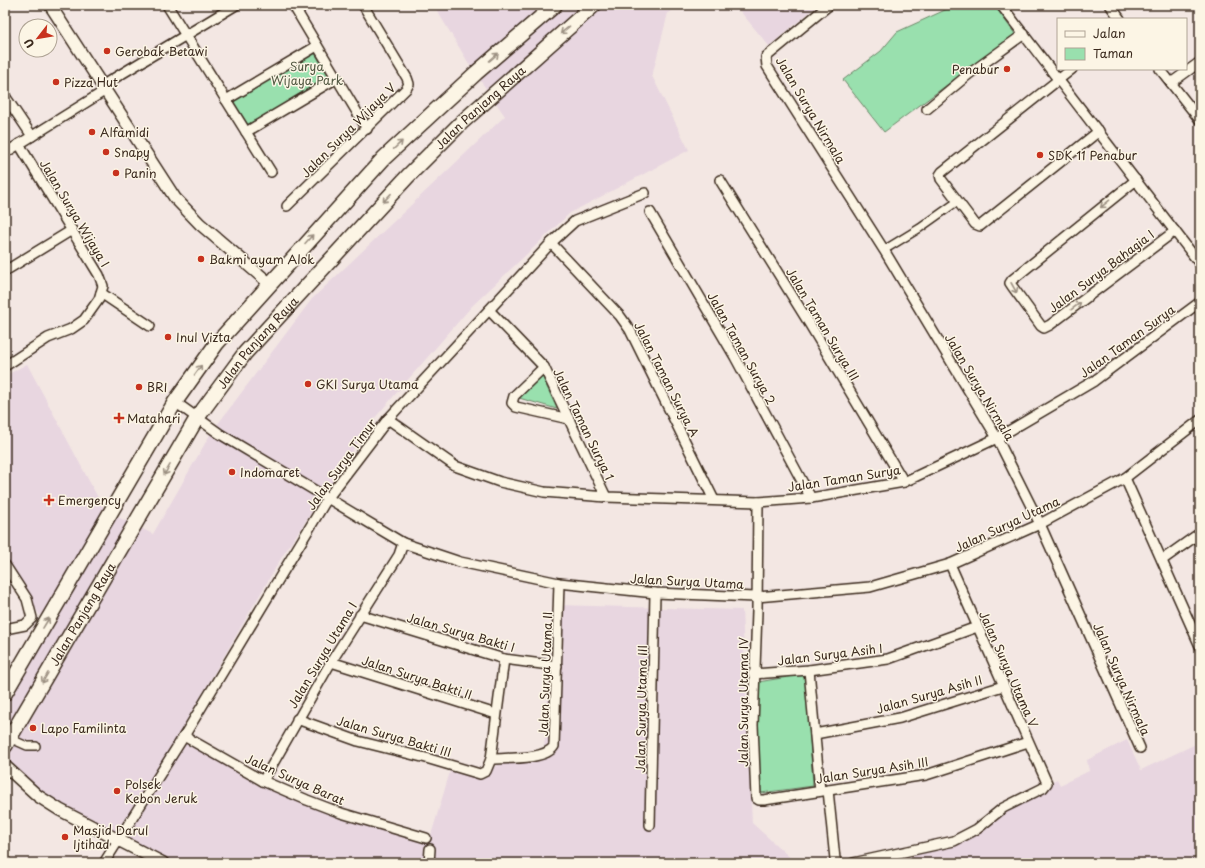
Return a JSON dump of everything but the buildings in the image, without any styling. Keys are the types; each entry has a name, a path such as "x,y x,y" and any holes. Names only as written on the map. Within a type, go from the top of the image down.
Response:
{"main road":[{"path":"5,693 175,402 217,343 269,283 384,158 476,73 555,5"},
{"name":"Jalan Panjang Raya","path":"7,742 197,418 245,353 408,176 461,123 589,7"}],"street":[{"path":"50,5 105,87 175,198 183,208 206,229 269,283"},
{"path":"167,5 271,172"},
{"path":"5,153 186,35 236,5"},
{"path":"293,5 367,129"},
{"name":"Jalan Surya Wijaya V","path":"288,206 367,129 406,89 409,84 408,78 363,5"},
{"name":"Jalan Surya Nirmala","path":"829,5 766,57 766,66 884,250 997,438 1040,524 1140,748"},
{"path":"1002,5 1200,264"},
{"path":"1110,5 1119,18"},
{"path":"926,109 969,74 1024,34"},
{"path":"226,100 317,46"},
{"path":"1171,83 1200,62"},
{"path":"1071,70 942,172 940,175 941,179 975,224 980,226 1099,131"},
{"path":"1161,70 1200,120"},
{"path":"246,132 337,78"},
{"path":"5,96 32,136"},
{"name":"Jalan Surya Wijaya I","path":"19,144 99,275 103,286 101,293"},
{"name":"Jalan Taman Surya III","path":"720,180 809,323 904,482"},
{"name":"Jalan Surya Bahagia I","path":"1136,180 1010,283 1041,326 1044,328 1050,325 1175,231"},
{"name":"Jalan Surya Timur","path":"104,863 117,839 184,736 327,499 388,420 489,310 552,243 575,221 645,194"},
{"path":"884,250 920,228 958,201"},
{"name":"Jalan Taman Surya 2","path":"650,212 735,357 811,498"},
{"path":"5,271 72,230"},
{"name":"Jalan Taman Surya A","path":"552,243 620,316 630,330 714,500"},
{"path":"5,366 48,338 71,329 84,320 99,299 101,293 150,326"},
{"name":"Jalan Taman Surya","path":"388,420 455,466 500,482 544,492 606,497 758,502 811,498 904,482 997,438 1094,381 1200,302"},
{"name":"Jalan Taman Surya 1","path":"489,310 544,367 606,497"},
{"path":"544,367 514,396 512,402 516,407 569,419"},
{"name":"Jalan Surya Utama","path":"175,402 220,434 403,543 460,562 559,583 655,593 756,597 870,587 950,564 1040,524 1125,478 1200,420"},
{"path":"1125,478 1200,646"},
{"name":"Jalan Surya Utama IV","path":"758,502 753,725 756,798 759,800 764,800"},
{"path":"1162,560 1200,533"},
{"name":"Jalan Surya Utama I","path":"263,781 297,719 398,555 403,543"},
{"name":"Jalan Surya Utama V","path":"853,863 954,841 976,829 1003,808 1043,788 1047,783 950,564"},
{"path":"5,565 27,598 32,618 26,625 5,629"},
{"name":"Jalan Surya Utama II","path":"491,759 534,756 548,753 554,746 559,583"},
{"name":"Jalan Surya Utama III","path":"650,826 655,593"},
{"name":"Jalan Surya Bakti I","path":"360,615 504,659 557,666"},
{"name":"Jalan Surya Asih I","path":"753,674 810,670 888,659 977,627"},
{"path":"491,759 504,659"},
{"name":"Jalan Surya Bakti II","path":"331,662 496,714"},
{"path":"810,670 815,734 835,859 838,863"},
{"name":"Jalan Surya Asih II","path":"815,734 900,718 1003,686"},
{"name":"Jalan Surya Bakti III","path":"297,719 358,741 426,758 480,774 486,771 491,759"},
{"name":"Jalan Surya Barat","path":"184,736 263,781 341,813 426,838"},
{"path":"7,742 27,746 36,746"},
{"name":"Jalan Surya Asih III","path":"764,800 926,775 1028,742"},
{"path":"5,766 38,796 54,806 163,863"},
{"path":"428,863 430,849"}],"shaded area":[{"path":"443,5 679,5 668,13 652,76 689,150 570,213 472,306 373,420 283,555 177,737 294,796 378,829 429,842 452,765 484,770 544,749 555,605 742,610 752,823 796,863 153,863 42,794 5,762 5,709 42,619 16,575 5,562 5,376 27,364 105,511 153,534 211,433 312,299 505,116 471,67 436,9"},
{"path":"735,5 818,5 769,46"},
{"path":"1127,740 1141,770 1200,742 1200,863 834,863 954,843 997,810 1057,779 1060,785 1089,771 1087,760"}],"green space":[{"path":"956,5 994,5 1015,34 884,132 843,80 881,51 897,32"},
{"name":"Surya Wijaya Park","path":"313,50 330,79 248,127 231,98"},
{"path":"542,376 557,409 519,398"},
{"path":"806,674 813,786 761,793 756,719 758,682"}],"place":[{"name":"Gerobak Betawi","path":"107,51"},
{"name":"Penabur","path":"1007,69"},
{"name":"Pizza Hut","path":"56,82"},
{"name":"Alfamidi","path":"92,132"},
{"name":"Snapy","path":"106,152"},
{"name":"SDK 11 Penabur","path":"1040,155"},
{"name":"Panin","path":"116,173"},
{"name":"Bakmi ayam Alok","path":"201,259"},
{"name":"Inul Vizta","path":"168,337"},
{"name":"GKI Surya Utama","path":"308,384"},
{"name":"BRI","path":"139,387"},
{"name":"Matahari","path":"119,418"},
{"name":"Indomaret","path":"232,472"},
{"name":"Emergency","path":"49,500"},
{"name":"Lapo Familinta","path":"33,728"},
{"name":"Polsek Kebon Jeruk","path":"117,791"},
{"name":"Masjid Darul Ijtihad","path":"65,837"}]}
